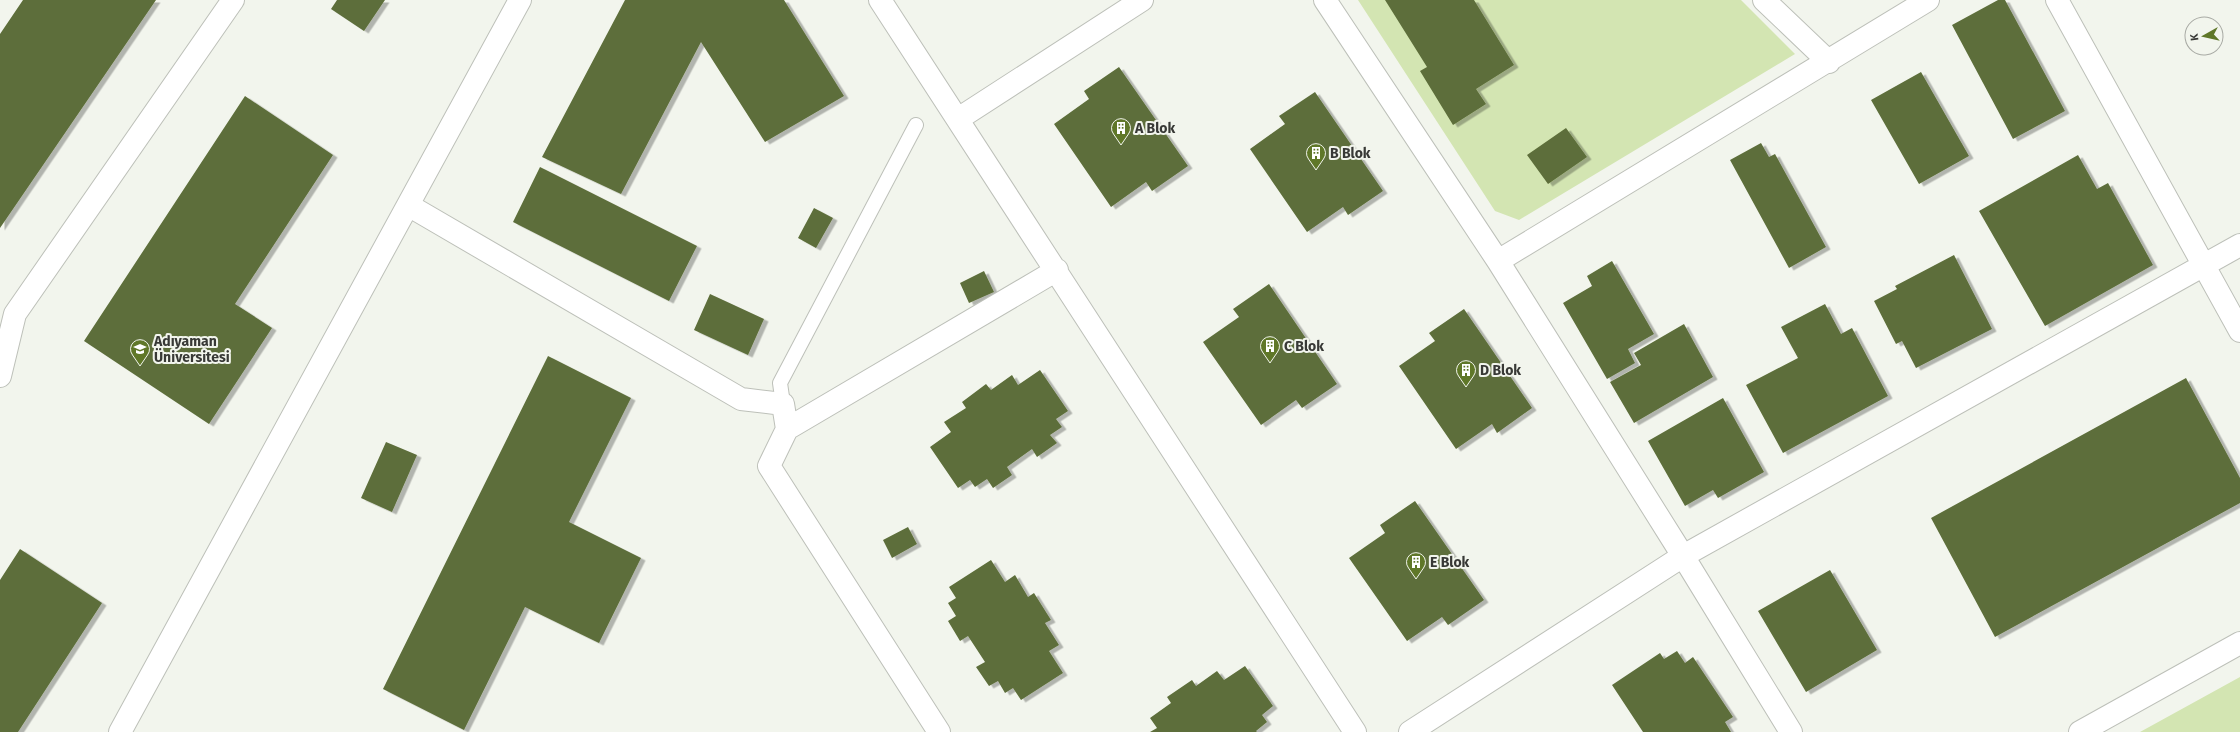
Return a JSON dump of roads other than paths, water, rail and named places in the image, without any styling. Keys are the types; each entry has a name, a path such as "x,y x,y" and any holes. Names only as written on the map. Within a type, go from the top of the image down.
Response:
{"street":[{"path":"0,376 15,314 232,0"},
{"path":"120,732 520,0"},
{"path":"880,0 1057,270 1355,732"},
{"path":"958,119 1142,0"},
{"path":"1325,0 1498,261 1683,556 1790,732"},
{"path":"1764,0 1829,62"},
{"path":"1498,261 1829,62 1928,0"},
{"path":"2057,0 2240,331"},
{"path":"408,205 741,399 783,404 787,429"},
{"path":"1410,732 1683,556 2204,267 2240,245"},
{"path":"939,732 769,466 787,429 1057,270"},
{"path":"2080,732 2240,643"}],"lane":[{"path":"783,404 780,382 916,125"}],"place":[{"name":"A Blok","path":"1121,145"},
{"name":"B Blok","path":"1316,170"},
{"name":"C Blok","path":"1270,363"},
{"name":"Adıyaman Üniversitesi","path":"140,366"},
{"name":"D Blok","path":"1466,387"},
{"name":"E Blok","path":"1416,579"}]}
